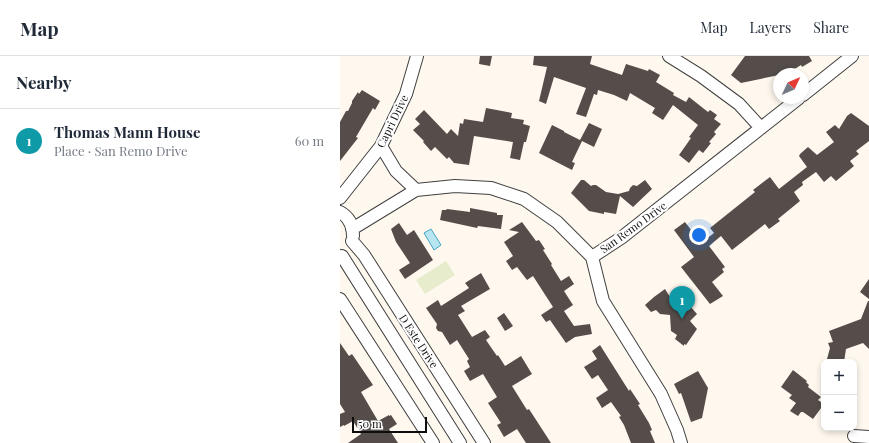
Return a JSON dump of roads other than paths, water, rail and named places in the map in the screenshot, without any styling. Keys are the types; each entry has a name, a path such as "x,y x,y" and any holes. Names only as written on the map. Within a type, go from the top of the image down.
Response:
{"street":[{"name":"Capri Drive","path":"340,198 381,146 406,94 417,56"},
{"path":"669,56 701,76 738,104 761,128"},
{"path":"809,90 852,56"},
{"name":"San Remo Drive","path":"681,443 677,430 661,394 603,301 592,257 621,238 791,104"},
{"path":"381,146 396,171 416,190"},
{"path":"352,235 416,190 455,186 491,188 524,199 557,222 592,257"},
{"name":"D Este Drive","path":"340,212 350,221 352,235 364,255 484,443"},
{"name":"D Este Drive","path":"352,235 348,249 341,256 460,443"},
{"path":"340,299 432,443"},
{"path":"854,436 869,437"}],"water":[{"path":"431,229 441,245 434,250 424,233"}],"place":[{"name":"Thomas Mann House","path":"682,319"}]}
